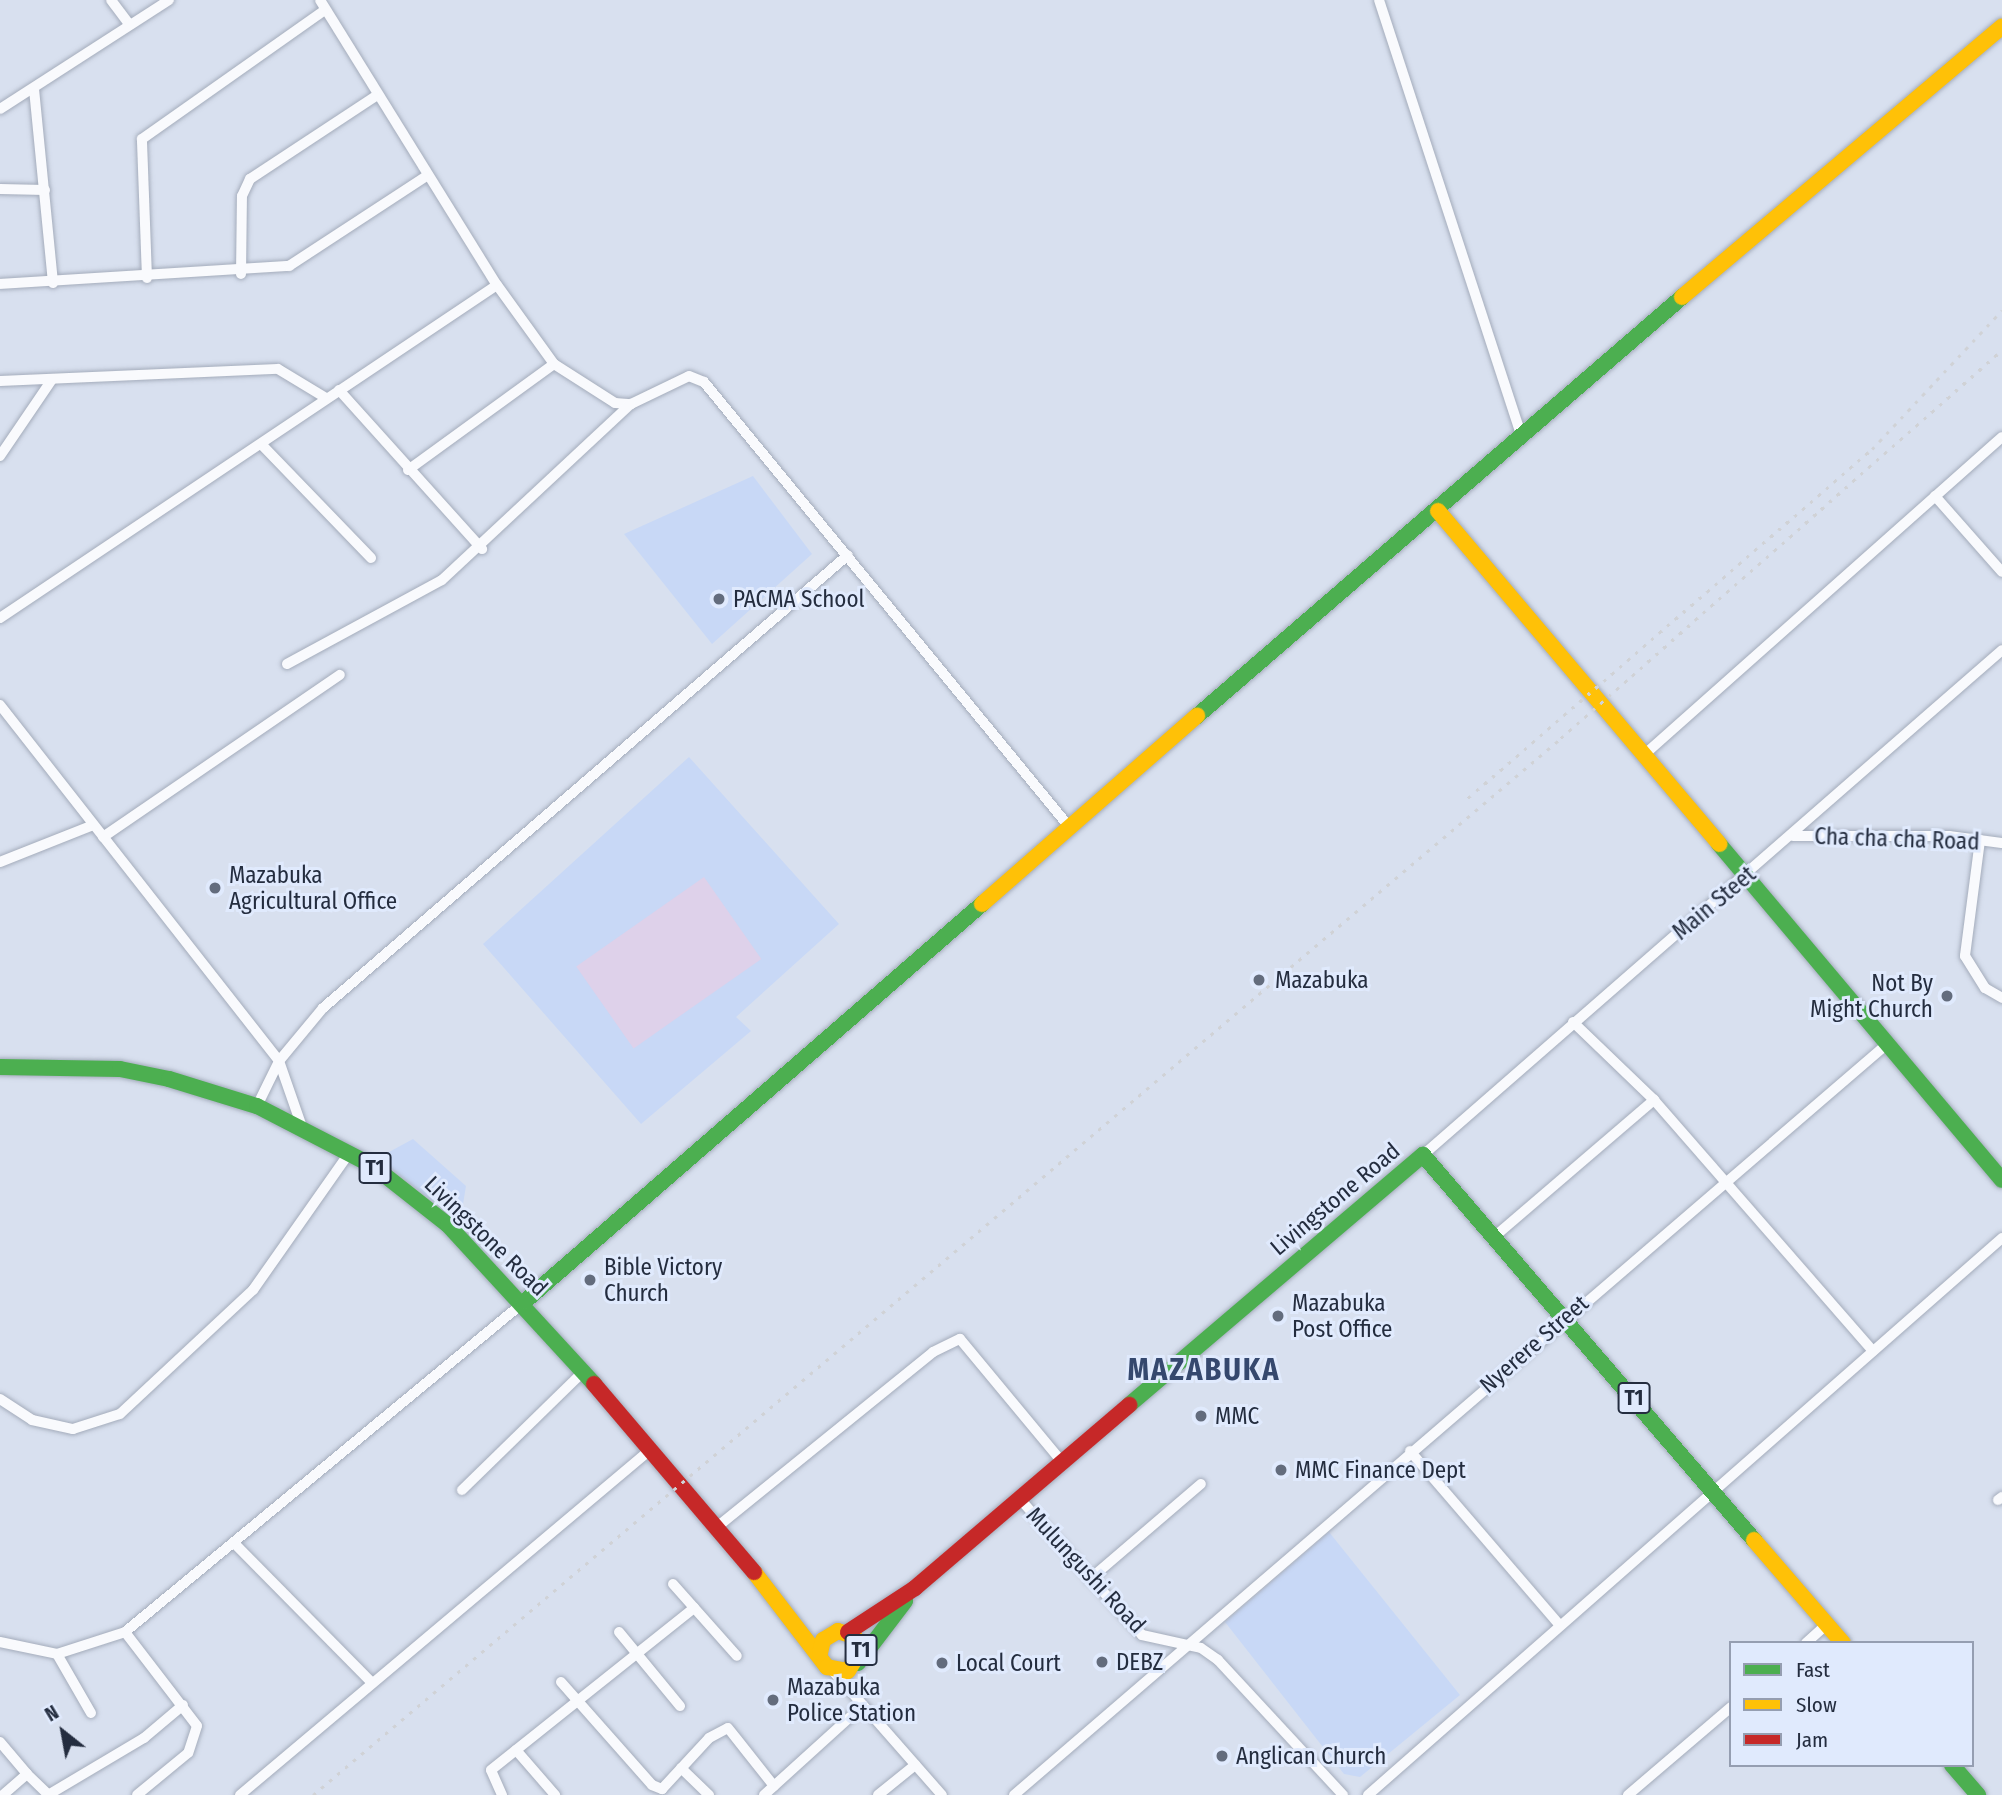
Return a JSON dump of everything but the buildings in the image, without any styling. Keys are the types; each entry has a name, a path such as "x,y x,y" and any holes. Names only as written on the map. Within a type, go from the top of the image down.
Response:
{"main road":[{"path":"524,1302 1071,830 1521,435 2002,27"},
{"path":"1437,511 1748,874 2002,1180"},
{"name":"Livingstone Road","path":"0,1068 120,1069 257,1107 350,1152 449,1226 524,1302 789,1613 832,1670"},
{"name":"Livingstone Road","path":"789,1613 828,1635 848,1632 915,1588 1423,1155 1841,1641"},
{"name":"Livingstone Road","path":"856,1665 915,1588"},
{"name":"T1","path":"832,1670 856,1665 861,1648 848,1632"},
{"name":"T1","path":"820,1653 828,1635"},
{"path":"1953,1767 1971,1793"}],"street":[{"path":"111,0 130,25"},
{"path":"0,108 34,89 169,0"},
{"path":"1379,0 1521,435"},
{"path":"147,278 142,139 322,5 376,96 497,285 554,365 598,397 631,404"},
{"path":"34,89 53,283"},
{"path":"241,274 242,196 250,179 376,96"},
{"path":"0,284 241,274 308,257 428,176"},
{"path":"0,189 45,190"},
{"path":"0,618 262,445 326,398 497,285"},
{"path":"408,470 554,365"},
{"path":"0,381 51,381 278,369 326,398"},
{"path":"287,664 400,608 482,549 631,404 682,378 704,382 1071,830"},
{"path":"0,456 51,381"},
{"path":"339,390 408,470 482,549"},
{"path":"1646,754 2002,437"},
{"path":"262,445 371,558"},
{"path":"1935,496 2002,572"},
{"path":"257,1107 279,1061 323,1008 461,884 848,555"},
{"name":"Main Steet","path":"1423,1155 1573,1022 1793,836 2002,650"},
{"path":"103,837 340,675"},
{"path":"0,705 91,825 279,1061 302,1127"},
{"path":"0,862 91,825"},
{"name":"Cha cha cha Road","path":"1793,836 1980,840 2002,843"},
{"path":"1980,840 1965,956 1985,988 2002,998"},
{"path":"1573,1022 1654,1100 1723,1183 1873,1351"},
{"name":"Nyerere Street","path":"1017,1794 1183,1646 1887,1044"},
{"path":"1494,1237 1654,1100"},
{"path":"0,1399 32,1420 73,1429 120,1414 253,1290 350,1152"},
{"path":"1368,1795 1558,1623 2002,1238"},
{"path":"0,1642 57,1654 125,1632 237,1546 524,1302"},
{"path":"717,1527 933,1352 960,1339 1062,1462"},
{"path":"462,1490 584,1371"},
{"path":"240,1795 370,1681 650,1450"},
{"path":"1410,1451 1558,1623"},
{"path":"1090,1579 1201,1484"},
{"name":"Mulungushi Road","path":"1019,1498 1142,1635 1201,1648 1218,1660 1343,1795"},
{"path":"237,1546 370,1681"},
{"path":"673,1584 737,1656"},
{"path":"502,1795 491,1770 579,1703 694,1608"},
{"path":"1808,1641 1827,1624"},
{"path":"125,1632 197,1726 188,1753 137,1795"},
{"path":"619,1632 680,1706"},
{"path":"57,1654 91,1713"},
{"path":"764,1795 859,1702 856,1665"},
{"path":"832,1670 942,1795"},
{"path":"561,1682 638,1773 659,1792 681,1768 728,1728 774,1786"},
{"path":"0,1742 49,1795 144,1738 183,1705"},
{"path":"1628,1795 1729,1709"},
{"path":"516,1750 555,1795"},
{"path":"878,1795 915,1765"},
{"path":"681,1768 709,1795"},
{"path":"3,1795 27,1774"}],"shaded area":[{"name":"PACMA School","path":"753,476 812,554 712,644 624,534"},
{"path":"689,757 839,924 736,1017 751,1031 641,1124 483,944"},
{"path":"704,877 761,959 634,1048 576,966"},
{"path":"413,1139 466,1186 460,1223 378,1158"},
{"path":"1329,1532 1460,1695 1360,1777 1344,1774 1225,1622"}],"railway":[{"path":"1468,798 1872,449 2002,310"},
{"path":"313,1795 1561,738 2002,350"}],"traffic: fast":[{"path":"1197,716 1682,297"},
{"path":"1719,844 2002,1180"},
{"path":"524,1302 982,904"},
{"path":"0,1067 120,1069 169,1079 257,1106 373,1166 448,1225 594,1384"},
{"path":"1129,1405 1423,1155 1754,1540"},
{"path":"858,1663 905,1601"},
{"path":"1954,1767 1978,1795"}],"traffic: slow":[{"path":"1682,297 2002,27"},
{"path":"1438,511 1719,844"},
{"path":"982,904 1197,716"},
{"path":"1754,1540 1841,1641"},
{"path":"754,1572 827,1667 848,1671 861,1649 854,1636 838,1631 823,1640 820,1653"}],"traffic: jam":[{"path":"594,1384 754,1572"},
{"path":"848,1632 915,1588 1129,1405"}],"place":[{"name":"PACMA School","path":"719,599"},
{"name":"Mazabuka Agricultural Office","path":"215,888"},
{"name":"Mazabuka","path":"1259,980"},
{"name":"Not By Might Church","path":"1947,996"},
{"name":"Bible Victory Church","path":"590,1280"},
{"name":"Mazabuka Post Office","path":"1278,1316"},
{"name":"MMC","path":"1201,1416"},
{"name":"MMC Finance Dept","path":"1281,1470"},
{"name":"DEBZ","path":"1102,1662"},
{"name":"Local Court","path":"942,1663"},
{"name":"Mazabuka Police Station","path":"773,1700"},
{"name":"Anglican Church","path":"1222,1756"}],"district":[{"name":"MAZABUKA","path":"1204,1370"}]}
